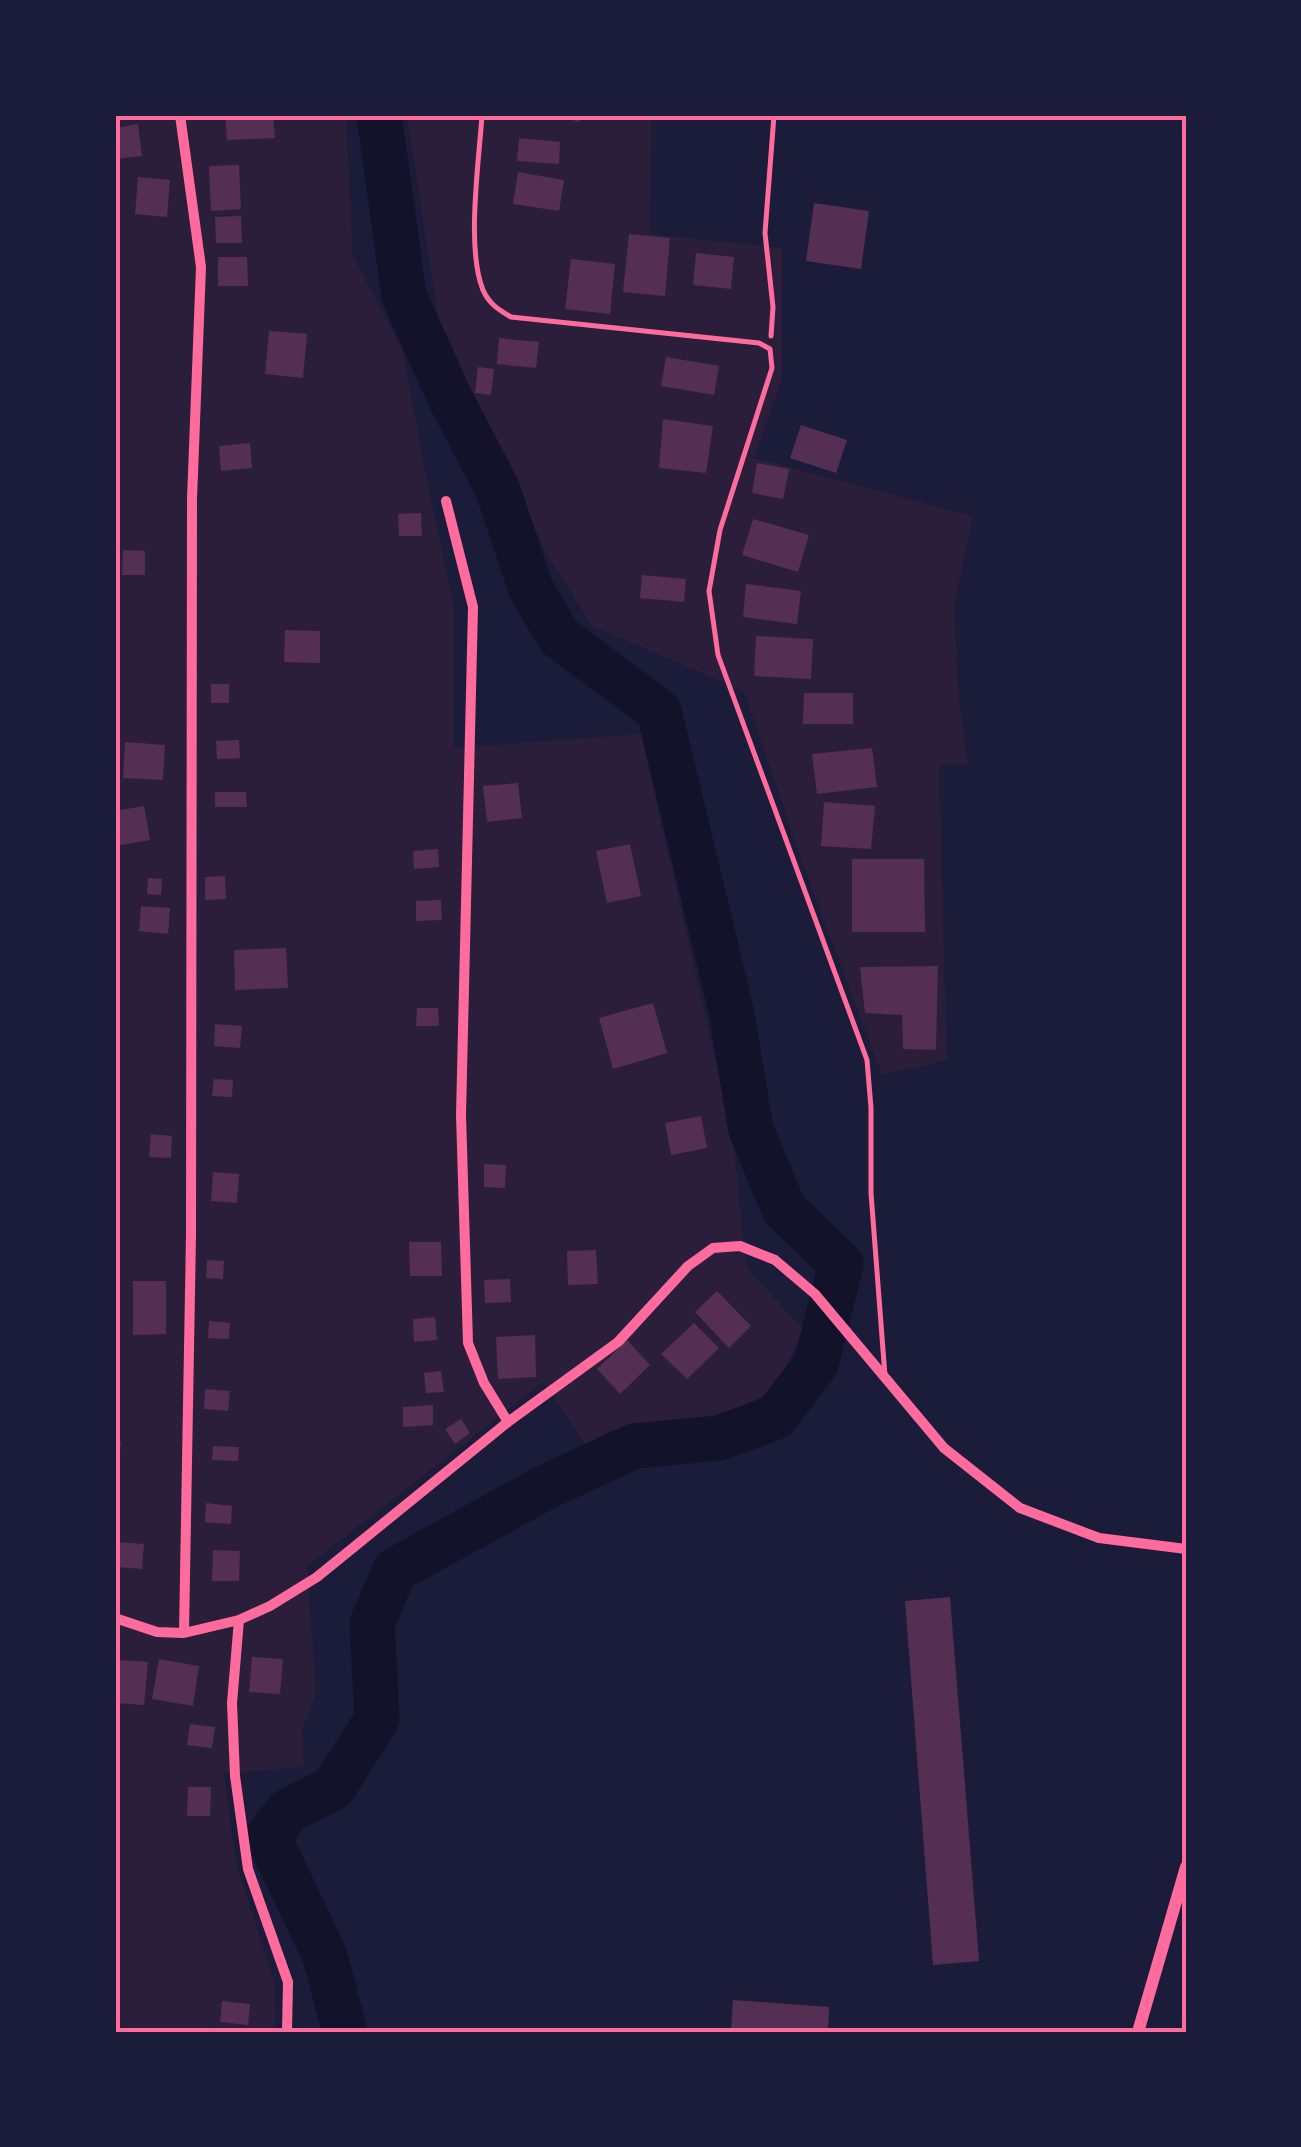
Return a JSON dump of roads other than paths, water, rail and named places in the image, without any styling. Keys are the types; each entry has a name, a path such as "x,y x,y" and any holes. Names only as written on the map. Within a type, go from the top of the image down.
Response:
{"street":[{"path":"180,115 201,267 192,518 191,1216 184,1633"},
{"path":"446,501 473,606 461,1115 468,1343 484,1383 508,1422"},
{"path":"115,1618 156,1632 184,1633 240,1620 270,1606 316,1578 508,1422 618,1342 688,1266 713,1248 740,1246 775,1260 816,1294 944,1448 1020,1508 1098,1538 1186,1550"},
{"path":"240,1620 232,1703 234,1776 248,1869 288,1982 287,2032"},
{"path":"1138,2032 1186,1867"}],"lane":[{"path":"482,115 476,260 484,291 494,308 511,317 759,343 770,350 772,368 720,530 710,591 718,655 866,1060 885,1379"}],"waterway":[{"path":"345,2032 325,1956 268,1836 288,1811 334,1787 377,1719 372,1623 395,1570 544,1488 634,1446 719,1438 776,1417 816,1364 841,1264 784,1209 751,1130 731,1010 659,711 559,637 531,589 497,488 450,398 404,296 378,115"}]}
